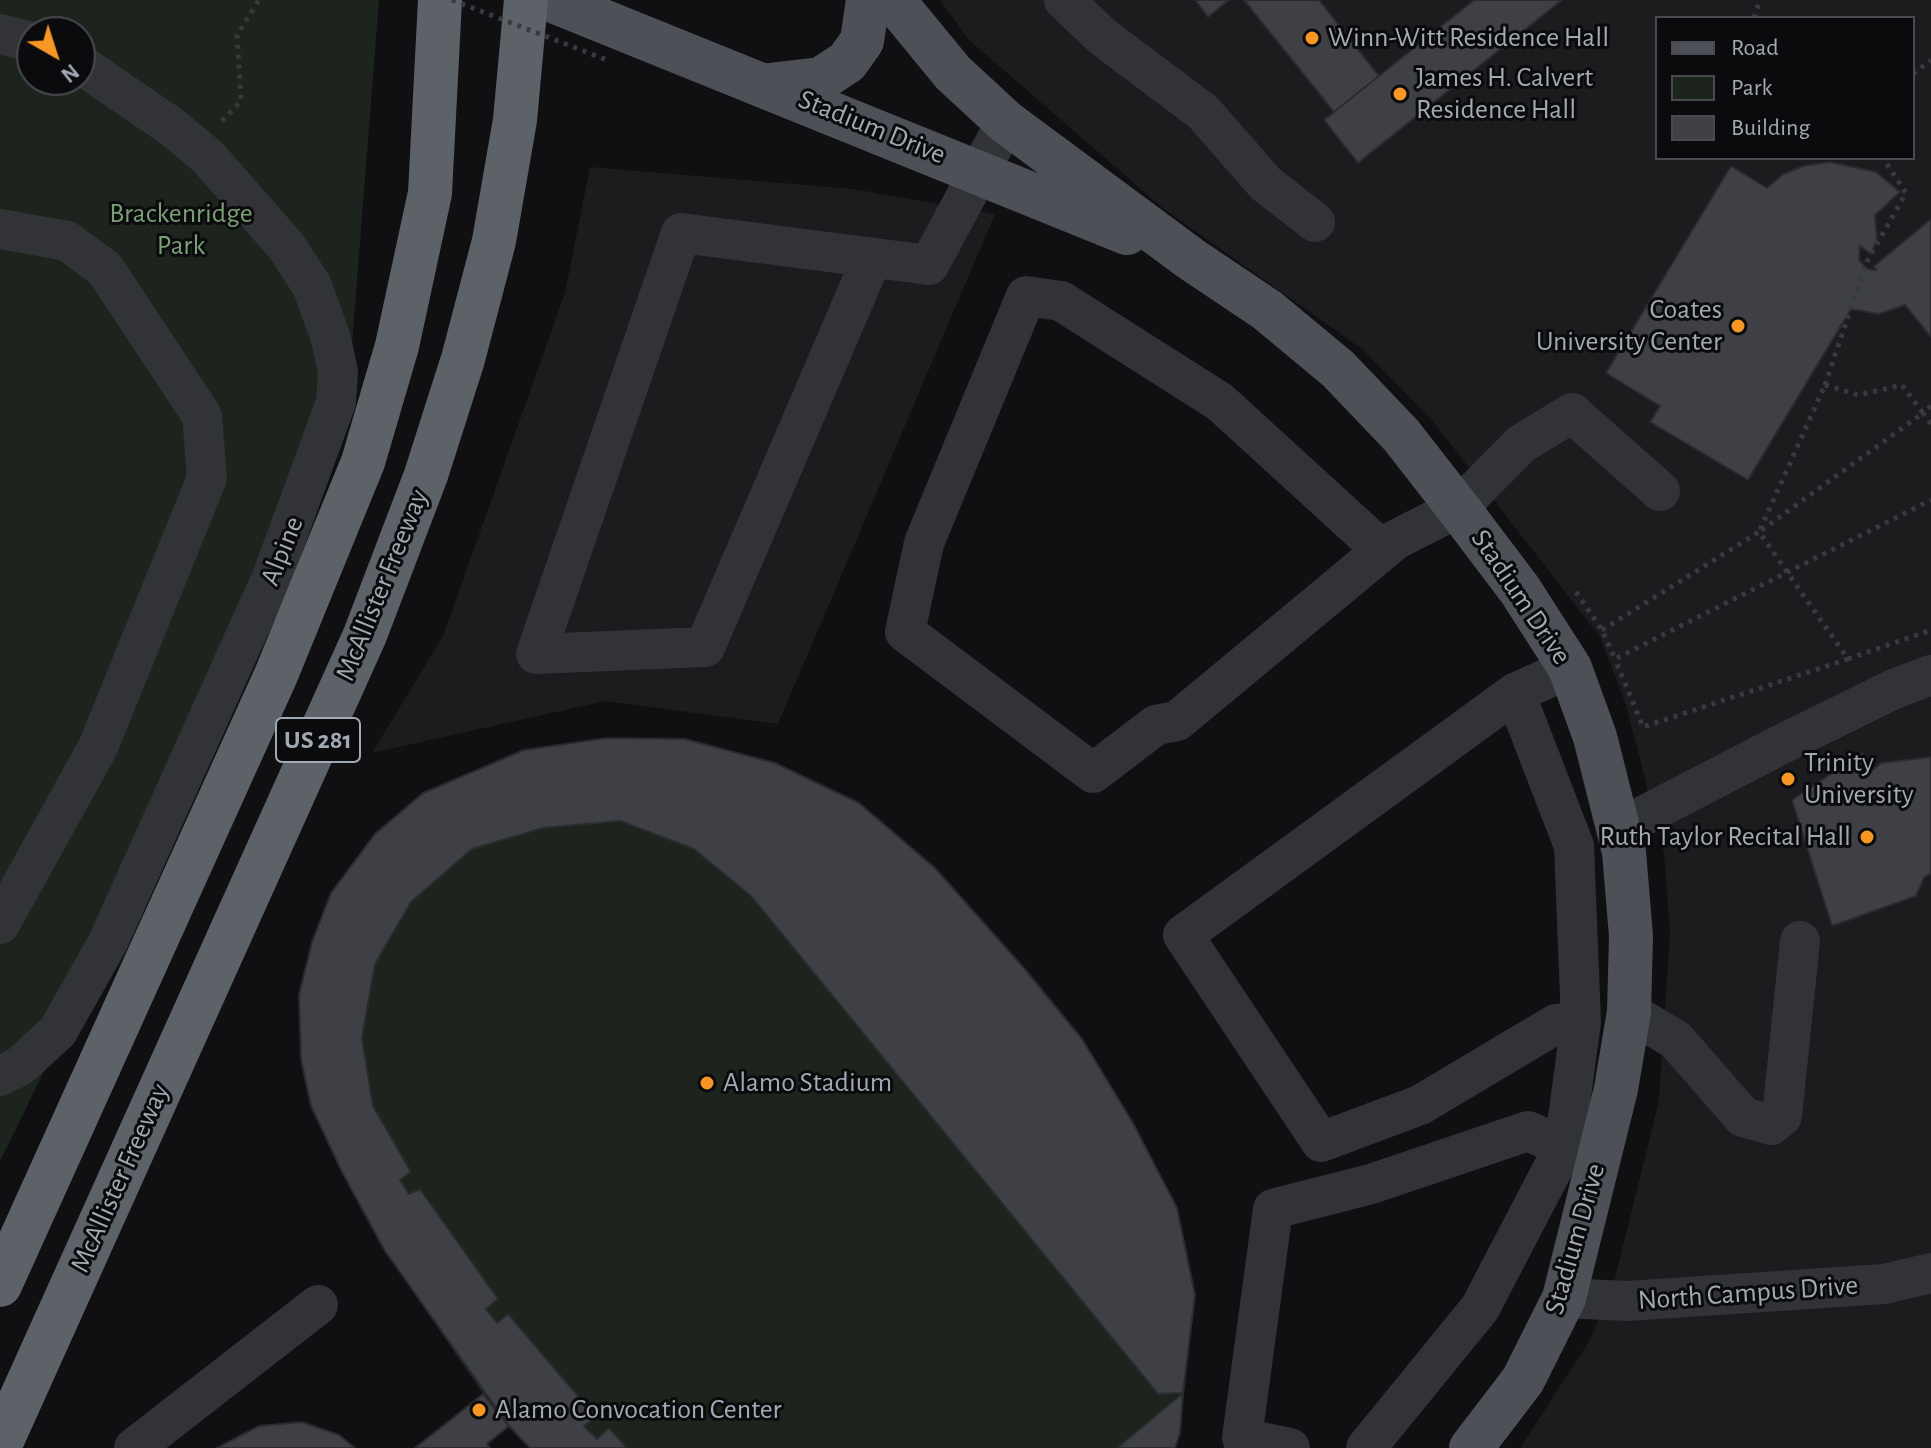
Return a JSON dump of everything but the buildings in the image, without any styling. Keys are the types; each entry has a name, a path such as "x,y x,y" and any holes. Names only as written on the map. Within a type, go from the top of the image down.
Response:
{"highway":[{"name":"US 281","path":"0,1285 276,675 363,462 397,346 430,193 440,0"},
{"name":"McAllister Freeway","path":"0,1445 359,650 426,475 463,359 494,241 515,120 526,0"}],"main road":[{"name":"Stadium Drive","path":"551,0 621,48 766,85 1191,259"},
{"path":"766,85 821,79 847,62 862,41 868,0"},
{"name":"Stadium Drive","path":"893,0 953,73 1006,122 1191,259 1267,310 1338,369 1401,435 1458,508 1520,590 1570,668 1595,737 1624,852 1631,936 1629,1012 1616,1089 1582,1149 1564,1298 1523,1380 1471,1448"}],"street":[{"path":"1064,0 1103,37 1203,112 1266,184 1315,222"},
{"name":"Alpine","path":"0,1076 20,1066 58,1031 108,942 272,577 336,402 338,372 331,339 312,286 295,259 198,148 96,75"},
{"path":"872,258 705,647 536,654 681,233 929,265 1006,122"},
{"path":"0,229 67,241 105,269 202,416 207,478 98,747 0,924"},
{"path":"1382,550 1220,402 1061,301 1026,296 924,543 905,632 1093,773 1156,725 1177,721 1382,550 1395,540 1458,508 1521,444 1572,413 1660,491"},
{"path":"1570,668 1515,693 1183,935 1321,1142 1420,1105 1556,1024 1581,1022"},
{"path":"1618,829 1794,738 1931,675"},
{"path":"1366,1448 1480,1308 1582,1149 1574,846 1515,693"},
{"path":"1629,1012 1676,1040 1743,1117 1771,1125 1782,1116 1800,941"},
{"path":"1290,1448 1242,1438 1273,1209 1371,1184 1528,1131 1582,1149"},
{"name":"North Campus Drive","path":"1564,1298 1627,1301 1884,1284 1931,1273"},
{"path":"134,1448 318,1305"}],"path":[{"path":"198,148 241,101 237,35 259,0"},
{"path":"452,0 621,48"},
{"path":"1915,72 1931,60"},
{"path":"1759,532 1825,385 1866,263 1906,193 1884,160"},
{"path":"1825,385 1858,395 1902,385 1931,424"},
{"path":"1602,630 1759,532 1931,406"},
{"path":"1615,659 1931,500"},
{"path":"1759,532 1848,659"},
{"path":"1576,592 1602,630 1643,727 1931,630"}],"shaded area":[{"name":"Trinity University","path":"940,0 1931,0 1931,1448 1520,1448 1590,1340 1613,1286 1659,1100 1670,932 1664,853 1626,705 1600,637 1432,420 1362,349 1164,209 969,40"},
{"path":"590,167 853,189 995,214 778,724 605,701 372,753 443,636 565,293"}],"green space":[{"name":"Brackenridge Park","path":"0,0 379,0 346,421 247,659 0,1161"},
{"name":"Alamo Stadium","path":"607,738 685,739 775,763 859,803 935,868 1082,1039 1133,1123 1177,1208 1195,1295 1180,1433 1175,1448 530,1448 483,1394 385,1251 342,1172 331,893 375,834 423,793 524,750"}],"place":[{"name":"Winn-Witt Residence Hall","path":"1312,38"},
{"name":"James H. Calvert Residence Hall","path":"1400,94"},
{"name":"Coates University Center","path":"1738,326"},
{"name":"Trinity University","path":"1788,779"},
{"name":"Ruth Taylor Recital Hall","path":"1867,837"},
{"name":"Alamo Stadium","path":"707,1083"},
{"name":"Alamo Convocation Center","path":"479,1410"}]}
